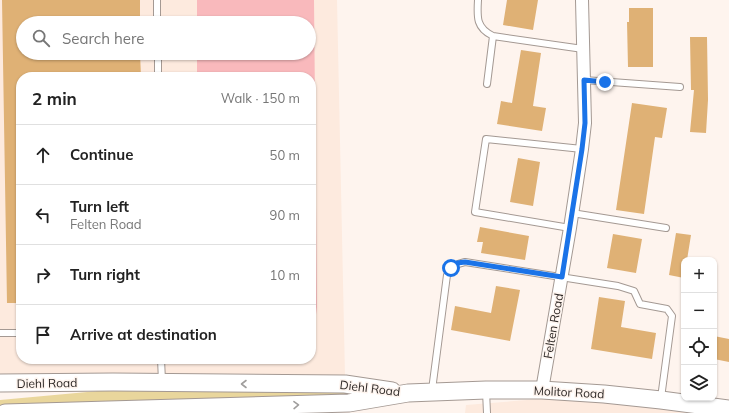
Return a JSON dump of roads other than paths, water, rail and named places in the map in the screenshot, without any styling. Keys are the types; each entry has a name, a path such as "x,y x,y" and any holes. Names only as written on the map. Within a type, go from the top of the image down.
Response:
{"street":[{"name":"Felten Road","path":"542,390 570,228 585,123 582,0"},
{"name":"Diehl Road","path":"0,383 113,382 345,384 408,393"},
{"name":"Molitor Road","path":"408,393 486,390 542,390 604,394 729,409"},
{"name":"Diehl Road","path":"5,413 266,409 349,403 408,393"}],"lane":[{"path":"157,0 158,16"},
{"path":"478,0 477,15 480,26 485,32 493,36 582,49"},
{"path":"487,84 493,36"},
{"path":"158,60 158,72"},
{"path":"584,80 680,87"},
{"path":"570,228 475,212 486,139 582,149"},
{"path":"572,213 666,228"},
{"path":"432,392 447,275 451,268 457,263 465,262 618,286 634,291 640,304 667,309 672,316 661,400"},
{"path":"0,333 16,333"},
{"path":"161,364 162,383"},
{"path":"486,390 487,413"}]}
